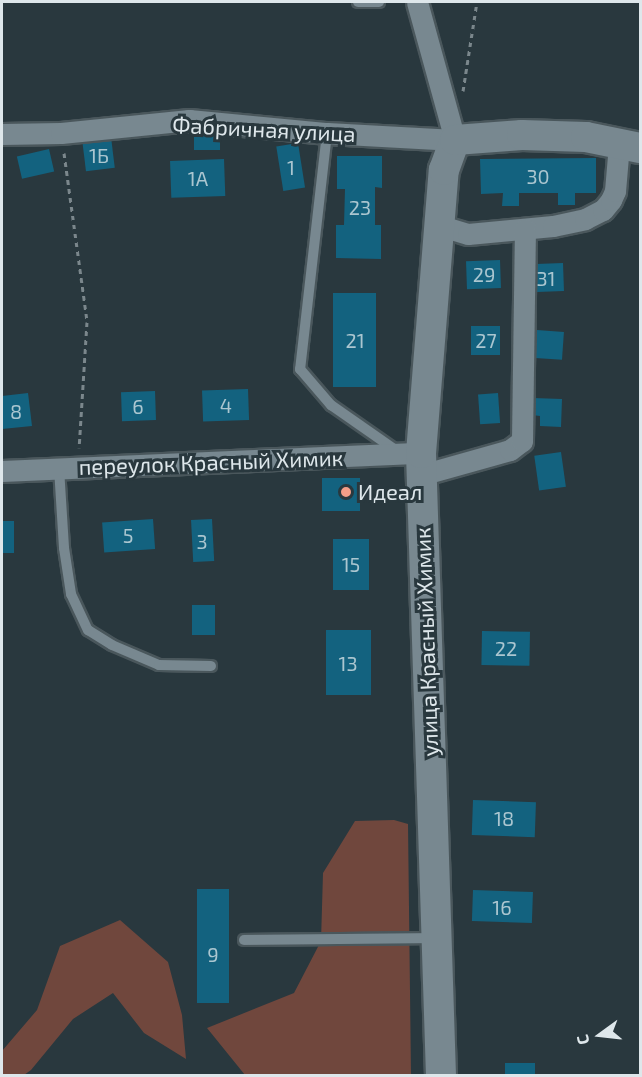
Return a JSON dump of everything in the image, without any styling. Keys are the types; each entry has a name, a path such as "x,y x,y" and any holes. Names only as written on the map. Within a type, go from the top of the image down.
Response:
{"street":[{"path":"417,2 455,140 522,135 586,137 630,146 615,191 603,210 585,219 525,229 468,234 438,225"},
{"name":"Фабричная улица","path":"2,134 61,133 189,120 327,133 455,140"},
{"name":"улица Красный Химик","path":"441,1076 438,938 414,461 444,170 455,140"},
{"name":"переулок Красный Химик","path":"2,471 414,461 510,450 520,444 523,436 525,229"}],"lane":[{"path":"358,2 379,2"},
{"path":"327,133 300,369 331,405 414,461"},
{"path":"69,468 64,548 71,594 88,630 112,645 159,665 211,666"},
{"path":"244,940 438,938"}],"path":[{"path":"462,95 477,2"},
{"path":"61,133 87,322 69,468"}],"shaded area":[{"path":"394,820 408,824 411,1075 245,1075 207,1028 294,993 321,941 323,873 355,821"},
{"path":"120,920 168,962 182,1015 186,1059 144,1033 113,993 73,1019 31,1070 24,1075 2,1075 2,1051 37,1010 60,946"}],"building":[{"path":"194,133 220,133 220,150 194,150"},
{"path":"111,137 115,168 86,171 82,141"},
{"path":"298,143 305,187 283,191 276,146"},
{"path":"49,149 54,171 22,179 17,156"},
{"path":"337,156 382,156 382,188 375,187 375,225 381,225 381,259 336,258 336,225 344,225 345,189 337,189"},
{"path":"596,158 596,193 575,193 575,205 558,205 558,193 519,193 519,206 502,206 503,193 481,194 480,159"},
{"path":"224,159 225,196 171,198 170,161"},
{"path":"500,260 501,288 467,289 466,261"},
{"path":"563,263 564,291 530,292 529,264"},
{"path":"333,293 376,293 376,387 333,387"},
{"path":"471,326 500,326 500,355 471,355"},
{"path":"537,330 564,332 562,360 535,358"},
{"path":"248,389 249,420 203,422 202,391"},
{"path":"155,391 156,420 122,421 121,392"},
{"path":"28,393 32,426 2,429 2,396"},
{"path":"498,393 500,423 480,424 478,394"},
{"path":"533,398 562,399 561,427 540,426 540,416 532,415"},
{"path":"561,452 566,487 539,490 534,456"},
{"path":"322,478 360,478 360,511 322,511"},
{"path":"153,519 155,549 104,552 102,523"},
{"path":"212,519 214,561 193,562 191,520"},
{"path":"2,521 14,521 14,553 2,553"},
{"path":"333,539 369,539 369,590 333,590"},
{"path":"192,605 215,605 215,635 192,635"},
{"path":"326,630 371,630 371,695 326,695"},
{"path":"482,631 530,632 529,666 481,665"},
{"path":"473,800 536,802 535,837 472,835"},
{"path":"197,889 229,889 229,1003 197,1003"},
{"path":"473,890 533,892 532,923 472,921"},
{"path":"505,1063 535,1063 535,1076 505,1076"}],"place":[{"name":"Идеал","path":"346,492"}]}
